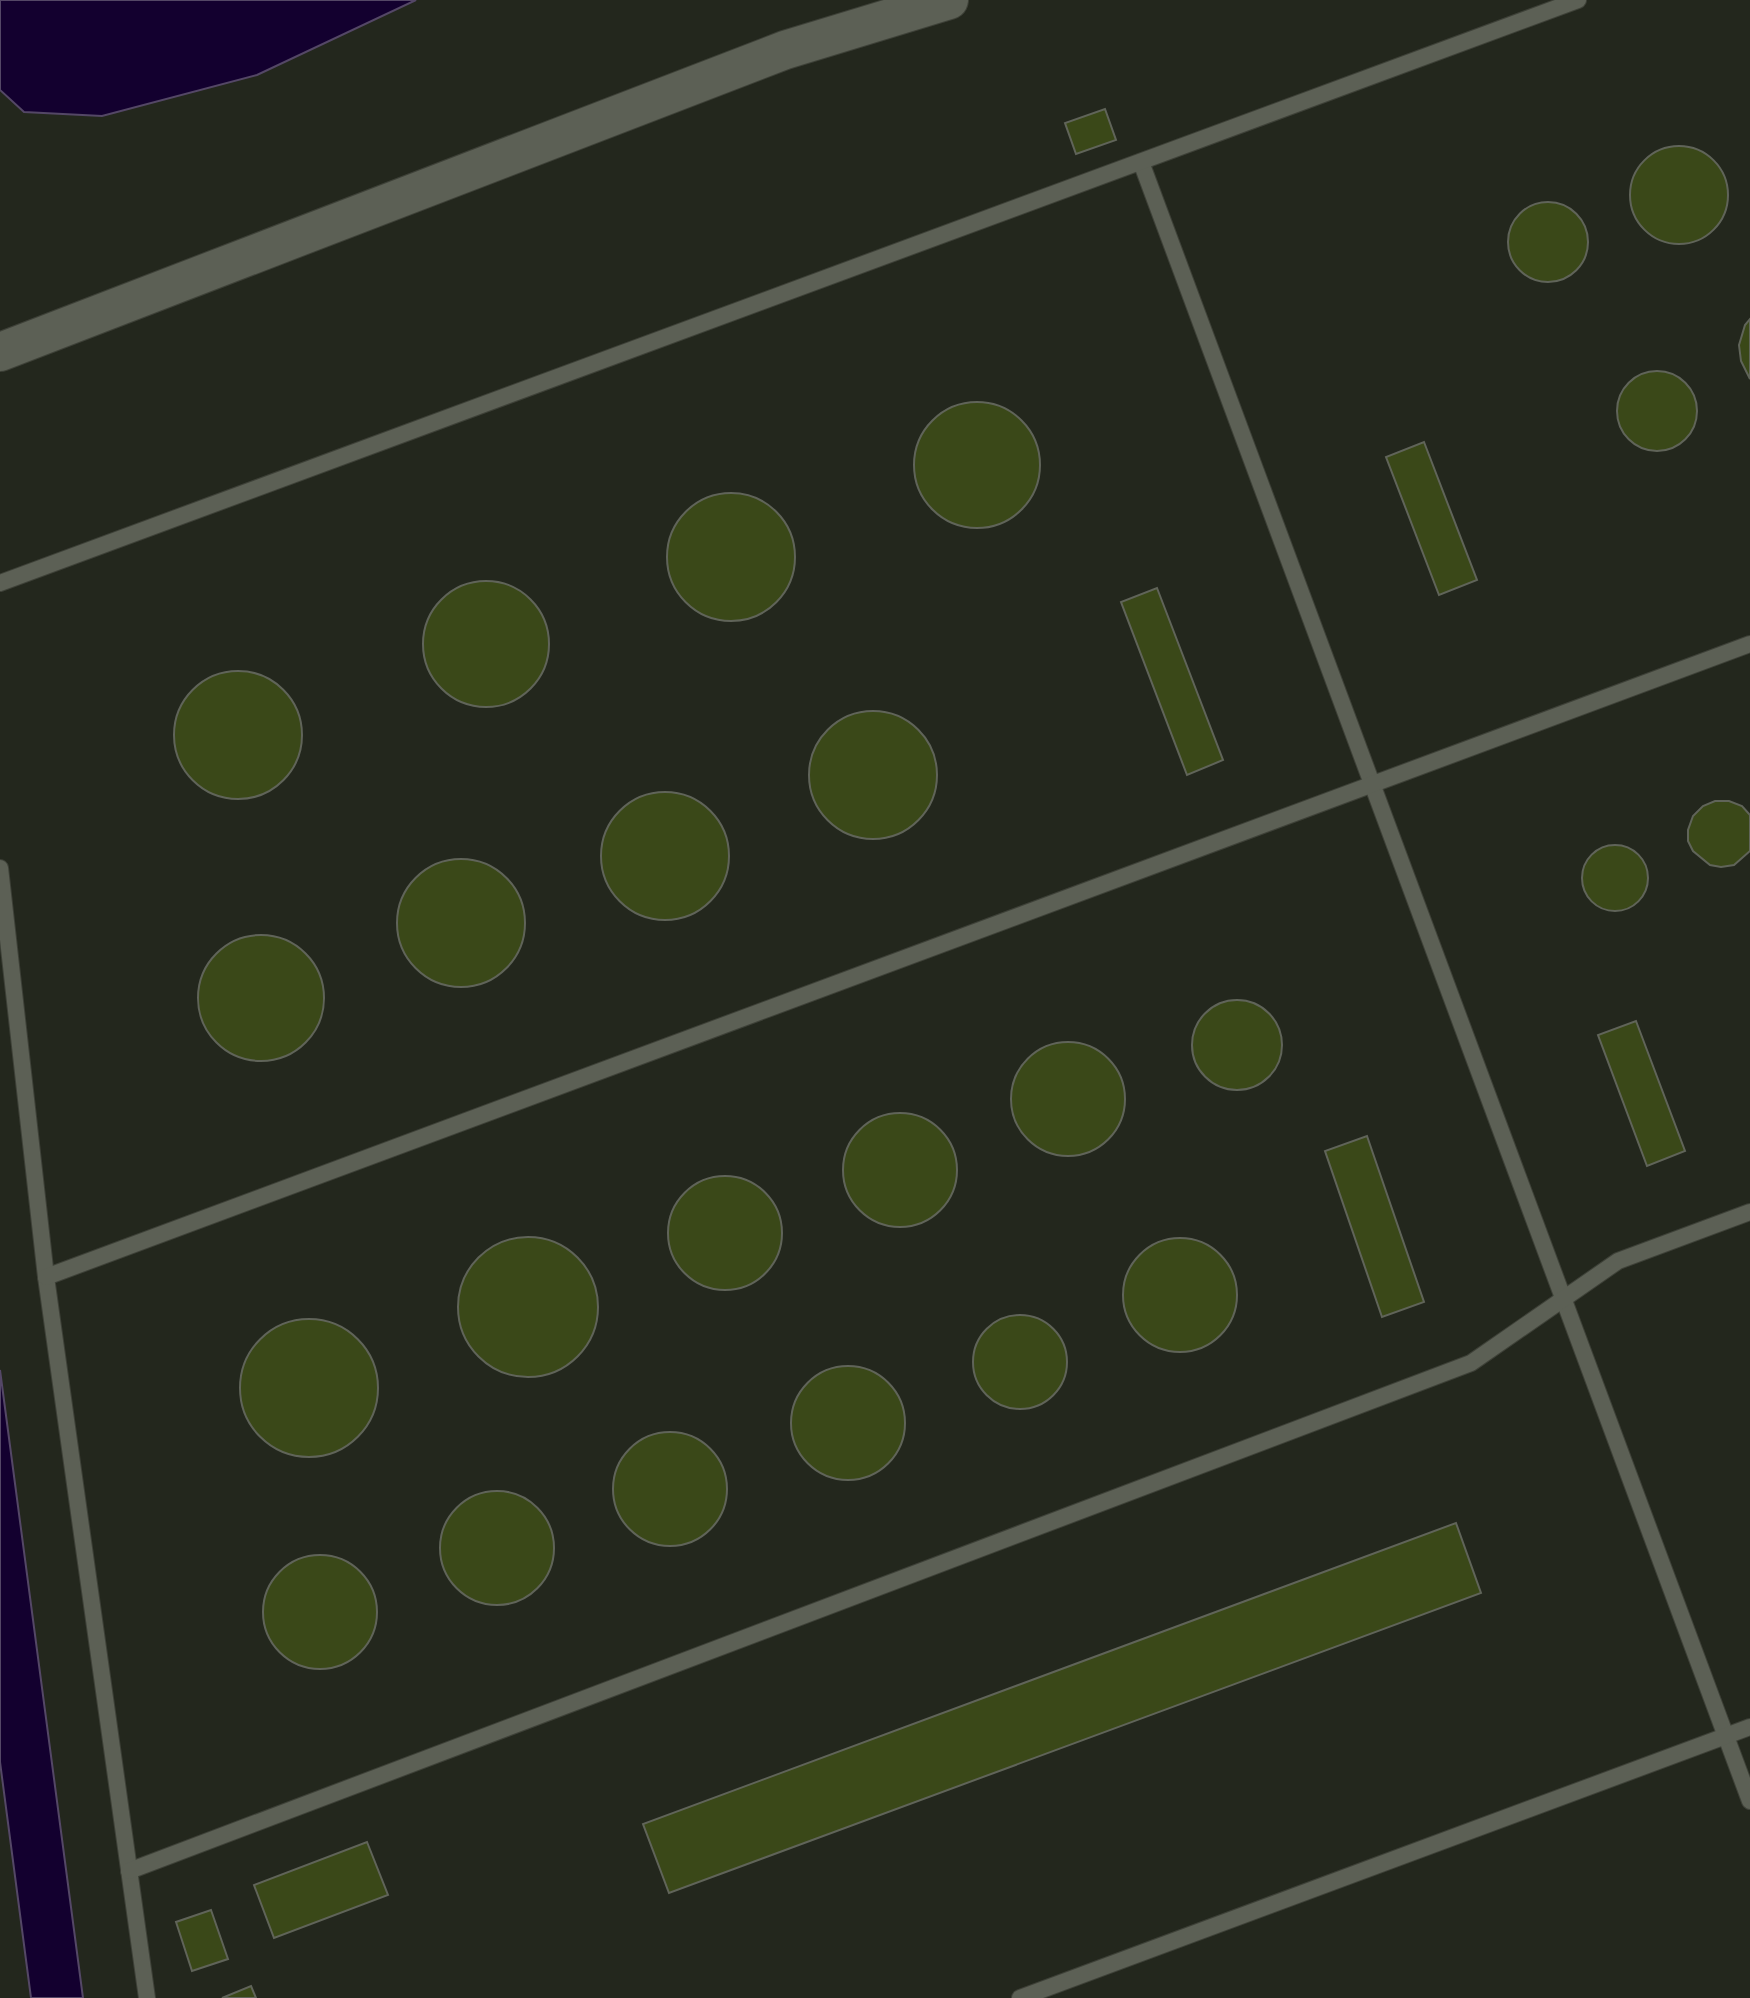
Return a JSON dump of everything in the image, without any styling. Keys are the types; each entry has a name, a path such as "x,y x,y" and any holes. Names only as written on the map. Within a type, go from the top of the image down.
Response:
{"street":[{"path":"0,352 785,50 949,0"}],"lane":[{"path":"0,583 1578,0"},
{"path":"1141,162 1750,1801"},
{"path":"46,1277 1750,644"},
{"path":"0,868 46,1277 147,1998"},
{"path":"129,1871 1471,1363 1618,1261 1750,1212"},
{"path":"1020,1998 1750,1727"}],"shaded area":[{"path":"0,0 416,0 257,75 102,116 24,112 0,90"},
{"path":"0,1370 83,1998 31,1998 0,1762"}],"building":[{"path":"1105,109 1116,140 1076,154 1065,123"},
{"path":"1679,146 1698,150 1714,160 1724,176 1728,195 1724,214 1714,230 1698,240 1679,244 1660,240 1644,230 1634,214 1630,195 1634,176 1644,160 1660,150"},
{"path":"1540,202 1556,202 1577,213 1588,234 1588,250 1577,271 1556,282 1540,282 1526,276 1514,264 1508,250 1508,234 1514,220 1526,208"},
{"path":"1750,319 1750,379 1741,361 1739,345"},
{"path":"1649,371 1665,371 1686,382 1697,403 1697,419 1686,440 1665,451 1649,451 1635,445 1623,433 1617,419 1617,403 1623,389 1635,377"},
{"path":"977,402 1001,406 1022,420 1036,441 1040,465 1036,489 1022,510 1001,524 977,528 953,524 932,510 918,489 914,465 918,441 932,420 953,406"},
{"path":"1424,442 1477,580 1439,595 1386,457"},
{"path":"731,493 755,498 776,512 790,533 795,557 790,581 776,602 755,616 731,621 707,616 686,602 672,581 667,557 672,533 686,512 707,498"},
{"path":"486,581 510,585 531,599 545,620 549,644 545,668 531,689 510,703 486,707 462,703 441,689 427,668 423,644 427,620 441,599 462,585"},
{"path":"1157,588 1223,760 1187,775 1121,602"},
{"path":"238,671 262,676 283,690 297,711 302,735 297,759 283,780 262,794 238,799 214,794 193,780 179,759 174,735 179,711 193,690 214,676"},
{"path":"873,711 897,716 918,730 932,751 937,775 932,799 918,820 897,834 873,839 849,834 828,820 814,799 809,775 814,751 828,730 849,716"},
{"path":"665,792 689,797 710,811 724,832 729,856 724,880 710,901 689,915 665,920 641,915 620,901 606,880 601,856 606,832 620,811 641,797"},
{"path":"1715,801 1729,801 1742,806 1750,815 1750,851 1734,865 1710,865 1693,851 1688,841 1693,816 1703,806"},
{"path":"1608,845 1622,845 1634,850 1643,859 1648,878 1646,891 1639,902 1622,911 1608,911 1596,906 1587,897 1582,885 1582,871 1587,859 1596,850"},
{"path":"461,859 485,864 506,878 520,899 525,923 520,947 506,968 485,982 461,987 437,982 416,968 402,947 397,923 402,899 416,878 437,864"},
{"path":"261,935 285,939 306,953 320,974 324,998 320,1022 306,1043 285,1057 261,1061 237,1057 216,1043 202,1022 198,998 202,974 216,953 237,939"},
{"path":"1237,1000 1254,1004 1269,1013 1278,1028 1282,1045 1278,1062 1269,1077 1254,1086 1237,1090 1220,1086 1205,1077 1196,1062 1192,1045 1196,1028 1205,1013 1220,1004"},
{"path":"1636,1021 1685,1151 1647,1166 1598,1035"},
{"path":"1068,1042 1090,1047 1108,1059 1120,1077 1125,1099 1120,1121 1108,1139 1090,1151 1068,1156 1046,1151 1028,1139 1016,1121 1011,1099 1016,1077 1028,1059 1046,1047"},
{"path":"900,1113 922,1118 940,1130 952,1148 957,1170 952,1192 940,1210 922,1222 900,1227 878,1222 860,1210 848,1192 843,1170 848,1148 860,1130 878,1118"},
{"path":"1367,1136 1424,1302 1382,1317 1325,1151"},
{"path":"725,1176 747,1181 765,1193 777,1211 782,1233 777,1255 765,1273 747,1285 725,1290 703,1285 685,1273 673,1255 668,1233 673,1211 685,1193 703,1181"},
{"path":"528,1237 555,1242 577,1258 593,1280 598,1307 593,1334 577,1356 555,1372 528,1377 501,1372 479,1356 463,1334 458,1307 463,1280 479,1258 501,1242"},
{"path":"1180,1238 1202,1243 1220,1255 1232,1273 1237,1295 1232,1317 1220,1335 1202,1347 1180,1352 1158,1347 1140,1335 1128,1317 1123,1295 1128,1273 1140,1255 1158,1243"},
{"path":"1020,1315 1038,1319 1053,1329 1063,1344 1067,1362 1063,1380 1053,1395 1038,1405 1020,1409 1002,1405 987,1395 977,1380 973,1362 977,1344 987,1329 1002,1319"},
{"path":"309,1319 335,1324 358,1339 373,1362 378,1388 373,1414 358,1437 335,1452 309,1457 283,1452 260,1437 245,1414 240,1388 245,1362 260,1339 283,1324"},
{"path":"848,1366 870,1371 888,1383 900,1401 905,1423 900,1445 888,1463 870,1475 848,1480 826,1475 808,1463 796,1445 791,1423 796,1401 808,1383 826,1371"},
{"path":"670,1432 692,1437 710,1449 722,1467 727,1489 722,1511 710,1529 692,1541 670,1546 648,1541 630,1529 618,1511 613,1489 618,1467 630,1449 648,1437"},
{"path":"497,1491 519,1496 537,1508 549,1526 554,1548 549,1570 537,1588 519,1600 497,1605 475,1600 457,1588 445,1570 440,1548 445,1526 457,1508 475,1496"},
{"path":"1456,1523 1481,1593 669,1893 643,1824"},
{"path":"320,1555 342,1560 360,1572 372,1590 377,1612 372,1634 360,1652 342,1664 320,1669 298,1664 280,1652 268,1634 263,1612 268,1590 280,1572 298,1560"},
{"path":"367,1842 388,1895 274,1938 254,1885"},
{"path":"211,1910 228,1959 192,1971 176,1922"},
{"path":"251,1986 256,1998 222,1998"}]}
